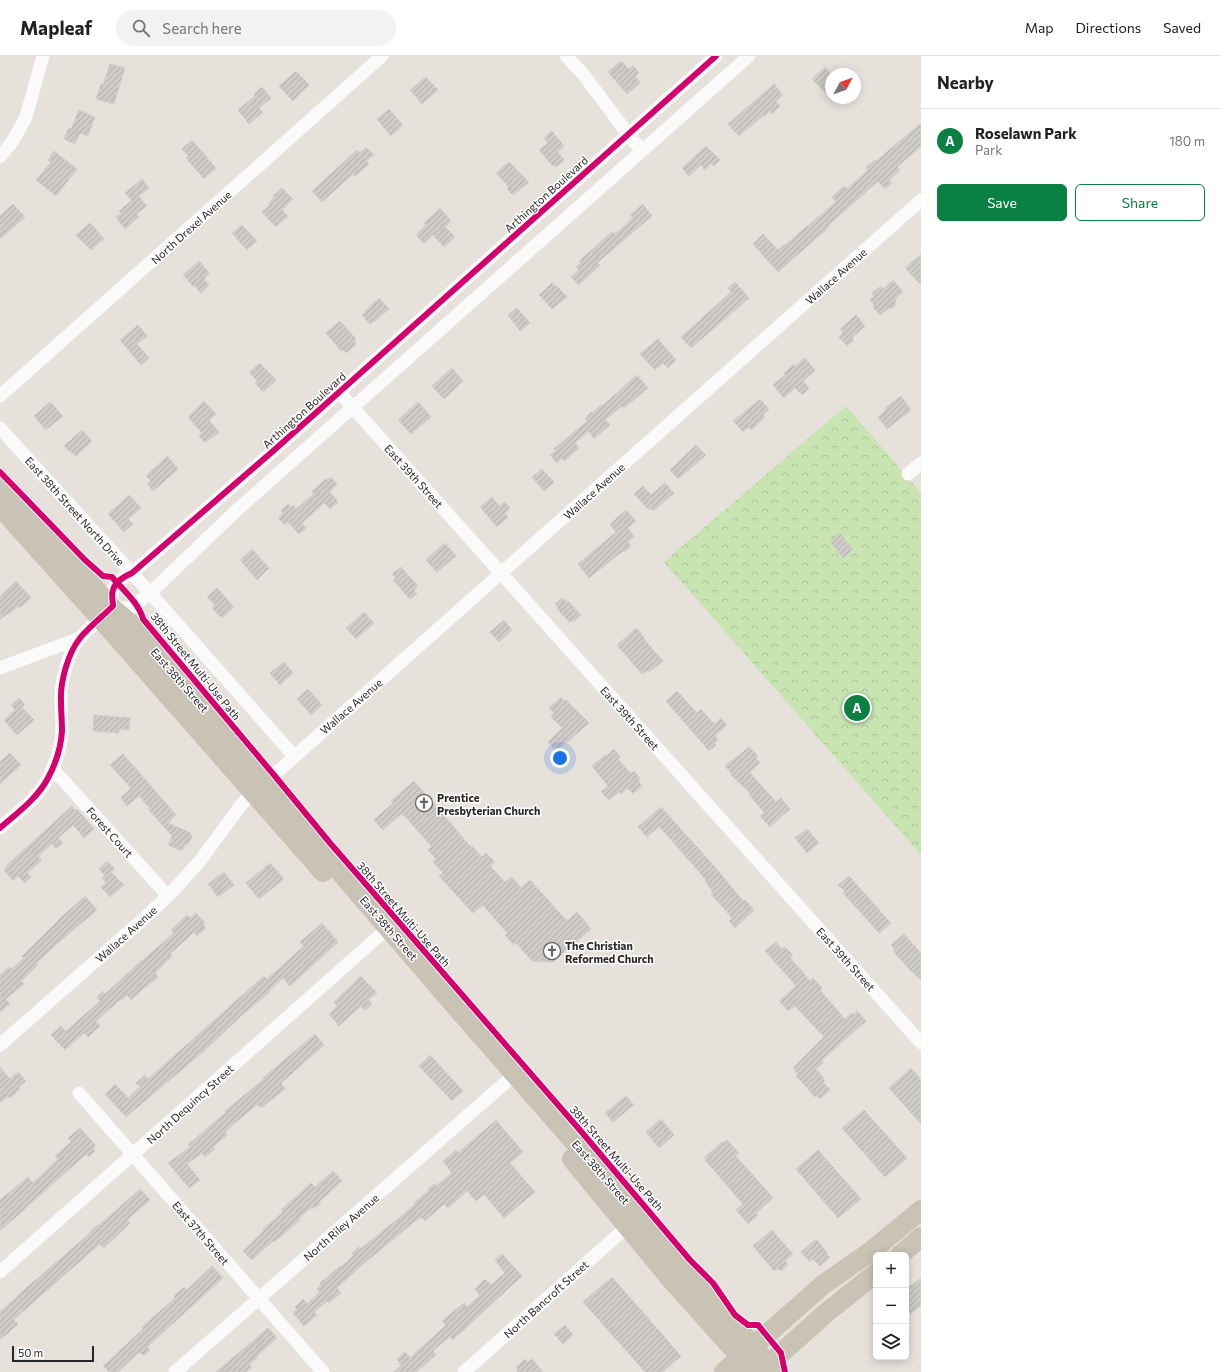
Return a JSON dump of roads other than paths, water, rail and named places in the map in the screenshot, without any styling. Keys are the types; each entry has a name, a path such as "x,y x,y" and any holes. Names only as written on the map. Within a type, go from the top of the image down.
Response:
{"main road":[{"name":"East 38th Street","path":"0,488 56,544 108,611 260,787 322,851 448,997 747,1352"},
{"name":"East 38th Street","path":"0,506 108,611"},
{"name":"East 38th Street","path":"260,787 337,889 506,1082 628,1226 669,1277 764,1370"},
{"path":"724,1372 824,1284 870,1252 921,1210"},
{"path":"904,1252 921,1237"},
{"path":"764,1370 826,1313 873,1275"}],"street":[{"path":"0,157 12,142 26,117 43,56"},
{"name":"North Drexel Avenue","path":"0,396 382,56"},
{"path":"566,56 584,74 642,151"},
{"name":"Arthington Boulevard","path":"108,611 112,590 124,576 132,573 217,500 716,56"},
{"path":"0,828 35,797 45,784 53,769 61,739 60,700 64,675 71,654 80,638 108,611 130,609 150,593 236,510 749,56"},
{"name":"Wallace Avenue","path":"0,1045 168,896 200,860 241,805 260,787 921,200"},
{"name":"East 39th Street","path":"339,392 921,1043"},
{"name":"East 38th Street North Drive","path":"0,428 150,593 294,756"},
{"path":"908,474 921,463"},
{"path":"0,668 80,638"},
{"name":"Forest Court","path":"53,769 168,896"},
{"name":"North Dequincy Street","path":"0,1272 379,936"},
{"name":"North Riley Avenue","path":"175,1372 506,1082"},
{"name":"East 37th Street","path":"79,1093 323,1372"},
{"name":"North Bancroft Street","path":"464,1372 628,1226"}],"place":[{"name":"Roselawn Park","path":"857,708"},
{"name":"Prentice Presbyterian Church","path":"424,803"},
{"name":"The Christian Reformed Church","path":"552,951"}]}
